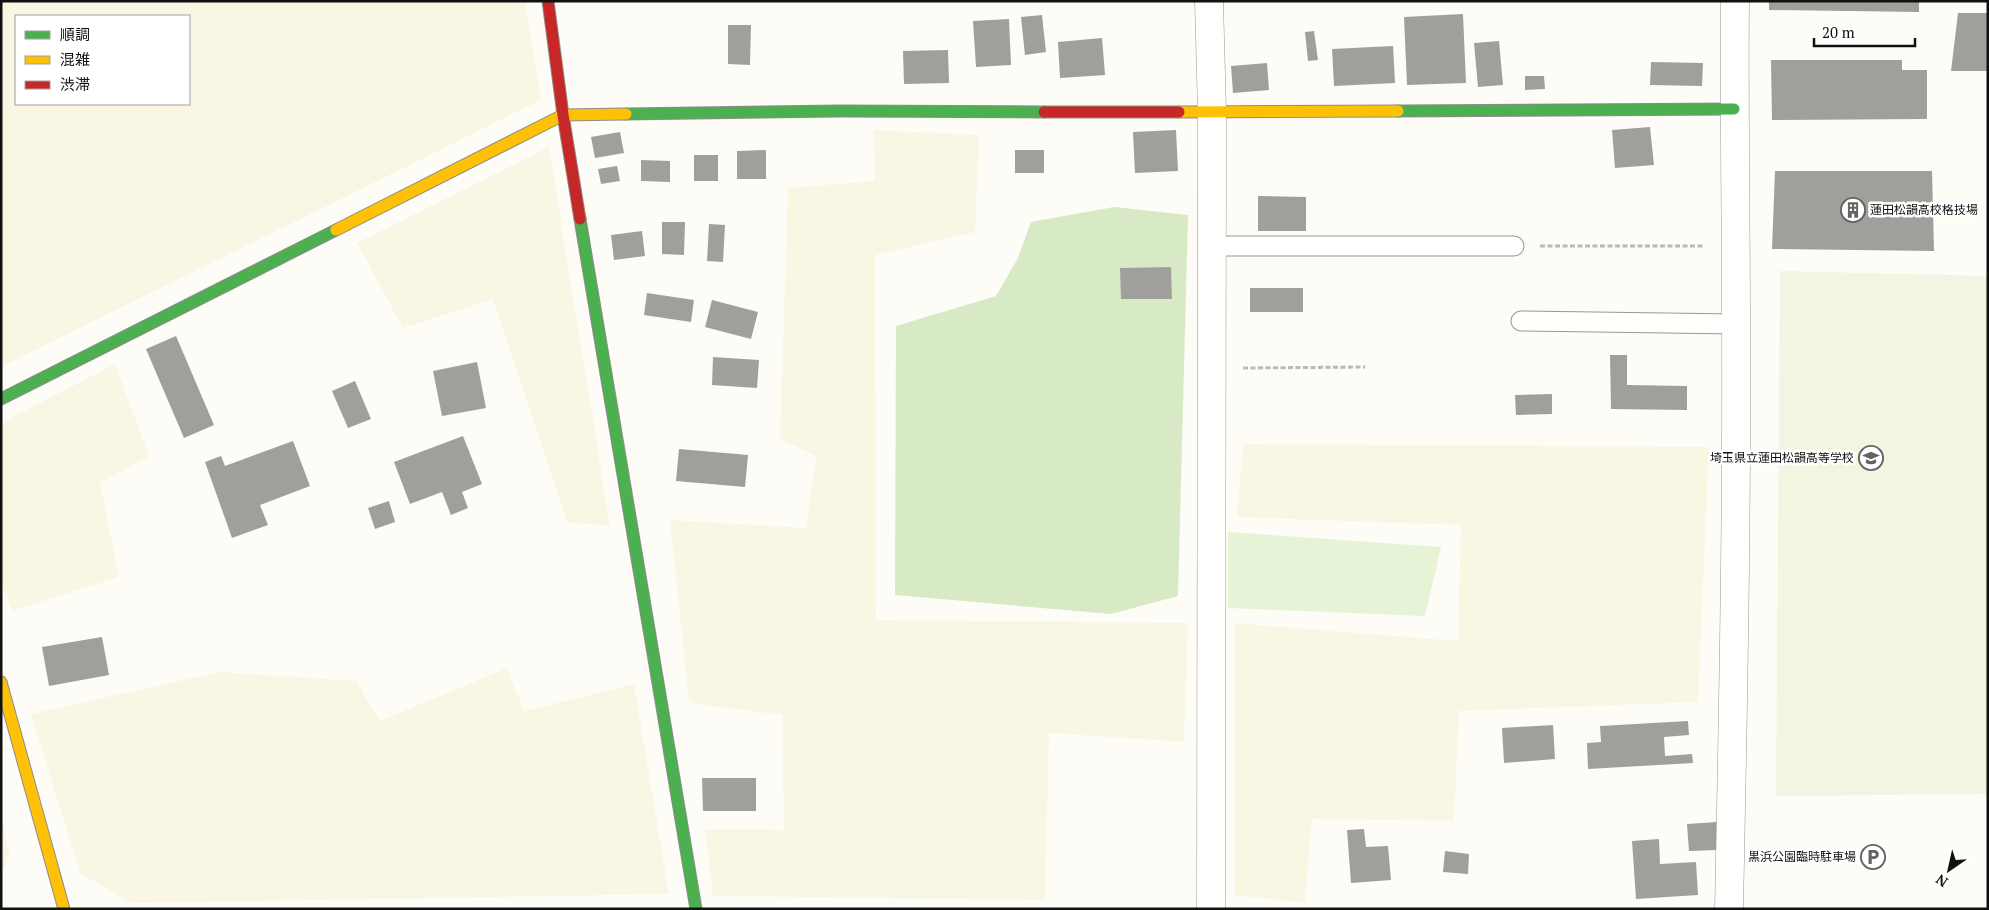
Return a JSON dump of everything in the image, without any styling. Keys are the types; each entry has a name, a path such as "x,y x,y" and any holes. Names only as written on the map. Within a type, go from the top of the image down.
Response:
{"street":[{"path":"548,1 563,115 696,909"},
{"path":"1209,1 1212,112 1211,909"},
{"path":"1730,909 1736,324 1735,1"},
{"path":"1,399 563,115 840,111 1734,110"},
{"path":"1,682 64,909"}],"lane":[{"path":"1211,246 1514,246"},
{"path":"1521,321 1736,324"}],"path":[{"path":"1514,246 1735,246"},
{"path":"1211,368 1364,367"}],"shaded area":[{"path":"1,1 525,1 541,100 1,367"},
{"path":"873,130 979,135 975,232 875,255 876,620 1188,623 1184,742 1049,733 1045,900 713,896 705,829 784,830 782,715 689,703 670,520 806,528 816,456 780,439 788,188 875,181"},
{"path":"549,147 610,526 567,522 493,299 403,328 357,243"},
{"path":"115,364 149,456 100,483 119,577 12,611 1,582 1,423"},
{"path":"1243,444 1709,447 1698,702 1459,711 1454,821 1312,819 1305,903 1235,895 1234,623 1458,641 1461,525 1237,517"},
{"path":"507,668 524,711 634,684 669,894 131,903 80,873 31,714 220,672 356,681 380,721"},
{"path":"1,821 11,855 1,873"}],"green space":[{"path":"1114,207 1188,215 1178,596 1111,614 895,595 896,326 996,296 1018,258 1031,222"},
{"path":"1780,271 1988,276 1988,794 1776,796"},
{"path":"1228,532 1441,547 1425,616 1228,608"}],"building":[{"path":"1769,1 1919,1 1919,12 1769,10"},
{"path":"1958,13 1988,13 1988,71 1951,71"},
{"path":"1463,14 1466,83 1407,85 1404,17"},
{"path":"1042,15 1046,52 1025,55 1021,17"},
{"path":"1009,19 1011,65 976,67 973,21"},
{"path":"728,25 751,25 750,65 728,64"},
{"path":"1314,31 1318,60 1308,61 1305,32"},
{"path":"1102,38 1105,75 1060,78 1058,42"},
{"path":"1499,41 1503,85 1478,87 1474,43"},
{"path":"1393,46 1395,83 1334,86 1332,49"},
{"path":"948,50 949,83 904,84 903,51"},
{"path":"1771,60 1902,60 1902,70 1927,70 1927,119 1772,120"},
{"path":"1651,62 1703,63 1702,86 1650,85"},
{"path":"1267,63 1269,90 1233,93 1231,66"},
{"path":"1525,76 1544,76 1545,89 1525,90"},
{"path":"1650,127 1654,165 1615,168 1612,130"},
{"path":"1176,130 1178,171 1135,173 1133,132"},
{"path":"620,132 624,153 595,158 591,137"},
{"path":"766,150 766,179 737,179 737,151"},
{"path":"1015,150 1044,150 1044,173 1015,173"},
{"path":"694,155 718,155 718,181 694,181"},
{"path":"641,160 670,161 670,182 641,181"},
{"path":"617,166 620,181 601,184 598,169"},
{"name":"蓮田松韻高校格技場","path":"1775,171 1932,171 1934,251 1772,249"},
{"path":"1258,196 1306,197 1306,231 1258,231"},
{"path":"662,222 685,222 684,255 662,254"},
{"path":"709,224 725,225 723,262 707,261"},
{"path":"642,231 645,256 614,260 611,235"},
{"path":"1171,267 1172,299 1121,299 1120,268"},
{"path":"1250,288 1303,288 1303,312 1250,312"},
{"path":"647,293 694,300 691,322 644,315"},
{"path":"712,300 758,312 751,339 705,327"},
{"path":"176,336 214,425 184,438 146,349"},
{"path":"1610,355 1627,355 1627,385 1687,386 1687,410 1611,409"},
{"path":"713,357 759,360 757,388 712,385"},
{"path":"477,362 486,408 442,416 433,371"},
{"path":"355,381 371,419 348,428 332,391"},
{"path":"1552,394 1552,414 1516,415 1515,395"},
{"path":"463,436 482,484 462,492 468,508 451,515 442,492 410,504 394,462"},
{"path":"293,441 310,486 260,505 268,525 232,538 205,462 221,456 225,466"},
{"path":"679,449 748,455 745,487 676,481"},
{"path":"389,501 395,522 375,529 368,508"},
{"path":"102,637 109,675 49,686 42,647"},
{"path":"1688,721 1689,735 1664,737 1665,756 1692,754 1693,763 1588,769 1587,743 1601,742 1600,726"},
{"path":"1553,725 1555,759 1504,763 1502,728"},
{"path":"702,778 756,778 756,811 703,811"},
{"path":"1717,822 1718,850 1689,851 1687,824"},
{"path":"1364,829 1366,847 1388,846 1391,880 1351,883 1347,830"},
{"path":"1659,839 1660,864 1696,862 1698,895 1636,899 1632,841"},
{"path":"1445,851 1469,854 1468,874 1443,872"}],"traffic: fast":[{"path":"1398,111 1734,109"},
{"path":"626,114 840,111 1044,112"},
{"path":"580,219 696,909"},
{"path":"1,399 336,230"}],"traffic: slow":[{"path":"1179,112 1398,111"},
{"path":"336,230 563,115 626,114"},
{"path":"1,682 64,909"}],"traffic: jam":[{"path":"548,1 563,115 580,219"},
{"path":"1044,112 1179,112"}],"place":[{"name":"蓮田松韻高校格技場","path":"1853,210"},
{"name":"埼玉県立蓮田松韻高等学校","path":"1871,458"},
{"name":"黒浜公園臨時駐車場","path":"1873,857"}]}
